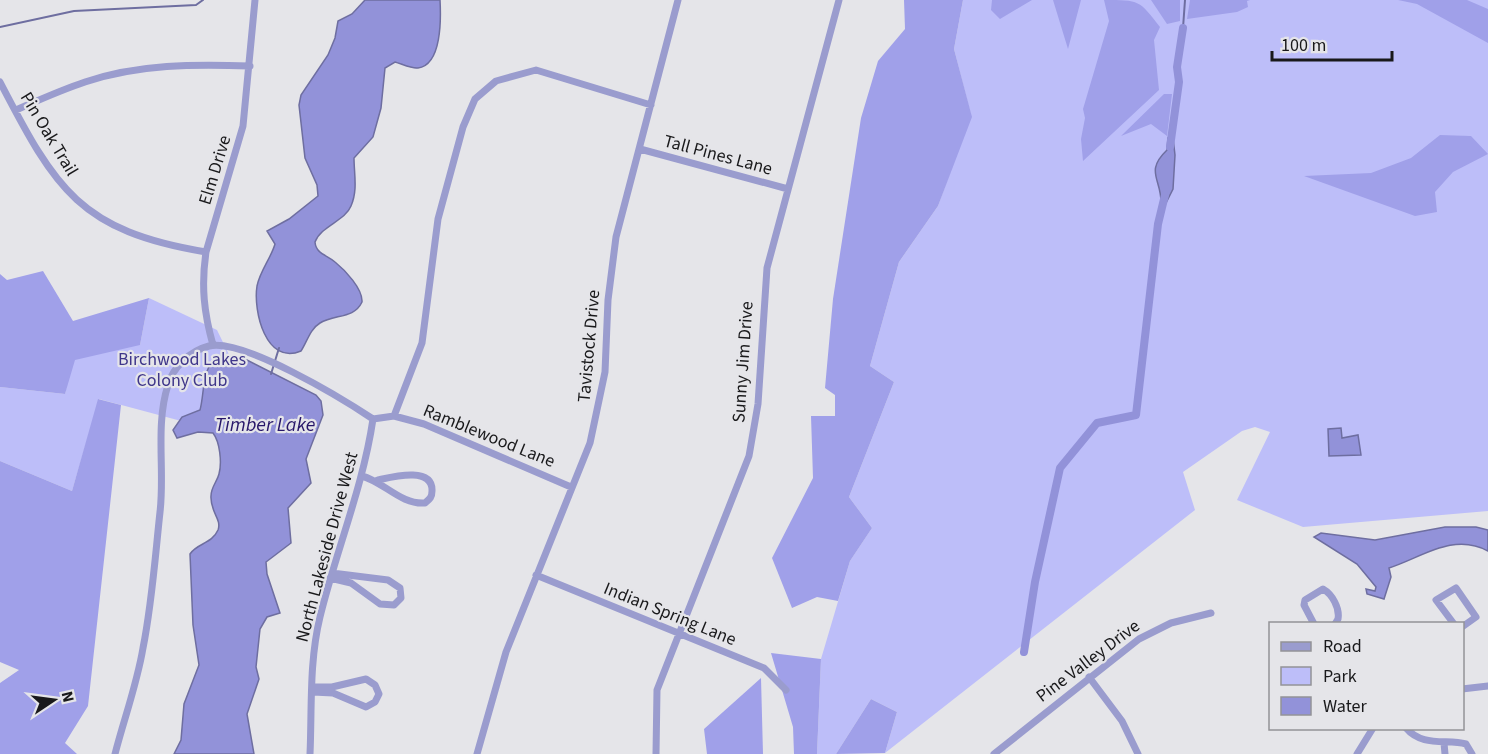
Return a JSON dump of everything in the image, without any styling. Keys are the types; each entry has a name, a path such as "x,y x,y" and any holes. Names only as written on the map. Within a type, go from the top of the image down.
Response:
{"street":[{"name":"Elm Drive","path":"213,345 204,313 202,273 243,126 255,0"},
{"name":"Tavistock Drive","path":"477,754 502,664 590,443 599,410 612,260 678,0"},
{"name":"Sunny Jim Drive","path":"656,754 657,690 678,633 733,502 749,456 758,404 766,268 839,0"},
{"path":"16,110 85,82 136,70 204,64 250,66"},
{"path":"115,754 137,678 154,578 163,476 164,400 168,382 178,366 191,354 213,345 232,347 258,357 335,396 373,419 394,416 424,333 435,232 454,157 466,117 483,89 503,78 536,70 651,105"},
{"name":"Pin Oak Trail","path":"0,82 37,149 65,190 97,219 138,238 206,252"},
{"name":"Tall Pines Lane","path":"640,149 788,189"},
{"name":"Ramblewood Lane","path":"394,416 468,441 571,487"},
{"name":"North Lakeside Drive West","path":"310,754 314,647 331,575 362,476 373,419"},
{"path":"362,476 378,480 403,498 418,504 425,503 432,493 431,484 425,477 411,475 378,480"},
{"path":"331,575 388,580 400,588 401,598 394,605 385,605 351,583 331,575"},
{"name":"Indian Spring Lane","path":"536,575 764,668 786,690"},
{"path":"1313,622 1304,605 1305,600 1323,588 1338,609 1336,622"},
{"path":"1452,622 1436,600 1456,588 1476,617 1464,626"},
{"name":"Pine Valley Drive","path":"994,754 1089,677 1155,629 1211,613"},
{"path":"1089,677 1122,721 1138,754"},
{"path":"366,680 375,685 379,693 375,702 366,707 333,693 313,689 366,680"},
{"path":"1464,689 1488,686"},
{"path":"1357,754 1372,730"},
{"path":"1408,730 1424,739 1466,744 1472,754"},
{"path":"1444,743 1445,754"}],"green space":[{"path":"963,0 1488,0 1488,511 1303,527 1237,500 1270,432 1255,427 1242,431 1183,472 1195,510 885,753 897,712 871,699 836,754 817,754 821,659 850,561 872,528 849,497 894,382 870,366 899,262 938,206 971,115 954,49"},
{"name":"Birchwood Lakes Colony Club","path":"149,298 217,330 239,375 226,433 99,399 72,491 0,461 0,387 65,394 79,328 140,345"}],"shaded area":[{"path":"904,0 963,0 954,49 972,117 938,206 899,262 870,366 894,382 849,497 872,528 850,561 838,601 817,597 792,608 772,558 813,478 811,416 835,416 835,395 825,388 833,299 861,118 878,61 905,29"},
{"path":"992,0 1032,0 1000,19 991,10"},
{"path":"1053,0 1081,0 1068,49"},
{"path":"1104,0 1125,0 1138,3 1160,27 1154,40 1159,90 1083,161 1081,139 1085,118 1083,109 1109,21"},
{"path":"1151,0 1180,0 1180,21 1167,24"},
{"path":"1190,0 1250,0 1247,1 1248,7 1237,12 1187,19"},
{"path":"1398,0 1467,0 1488,9 1488,43 1417,4"},
{"path":"1164,94 1172,94 1167,136 1151,124 1121,136"},
{"path":"1440,135 1471,136 1488,154 1453,172 1435,192 1437,212 1415,216 1304,176 1371,173 1411,158"},
{"path":"43,271 73,321 149,298 140,345 75,360 65,394 0,387 0,274 7,280"},
{"path":"98,399 121,405 88,706 65,743 77,754 0,754 0,683 19,670 0,662 0,461 72,491"},
{"path":"771,653 821,659 817,754 794,754 793,727"},
{"path":"761,678 763,754 707,754 704,729"},
{"path":"871,699 897,712 885,753 836,754"}],"water":[{"path":"365,0 440,0 436,50 426,65 418,68 395,62 385,68 381,108 373,137 354,158 355,188 351,206 344,216 318,236 315,242 320,252 339,265 353,280 360,291 362,302 349,314 320,323 311,332 301,351 289,354 279,351 271,344 264,334 257,309 258,280 275,244 267,231 289,219 318,196 317,185 305,158 299,105 301,95 328,55 335,38 338,21 352,14"},
{"path":"1168,138 1173,138 1175,155 1173,189 1165,205 1161,204 1155,170 1156,164 1167,150"},
{"name":"Timber Lake","path":"220,356 243,358 316,395 321,401 323,415 306,459 311,483 288,508 291,543 266,562 267,574 280,613 267,617 260,629 256,667 259,679 247,714 254,754 174,754 181,740 184,704 199,665 193,625 190,554 212,538 218,530 211,496 219,474 220,453 213,433 198,432 177,438 173,430 182,417 200,410 207,372 214,360"},
{"path":"1341,428 1342,438 1358,435 1361,455 1329,456 1328,429"},
{"path":"1445,527 1476,527 1488,530 1488,551 1475,546 1450,545 1389,568 1391,577 1384,599 1367,594 1366,589 1375,591 1376,587 1357,564 1314,537 1321,533 1375,540"}],"waterway":[{"path":"0,27 74,11 196,5 203,0"},
{"path":"1183,28 1185,0"},
{"path":"1170,147 1179,82 1177,67 1183,28"},
{"path":"1024,652 1035,582 1060,468 1097,423 1136,415 1158,224 1165,195"},
{"path":"271,374 279,348"}]}
